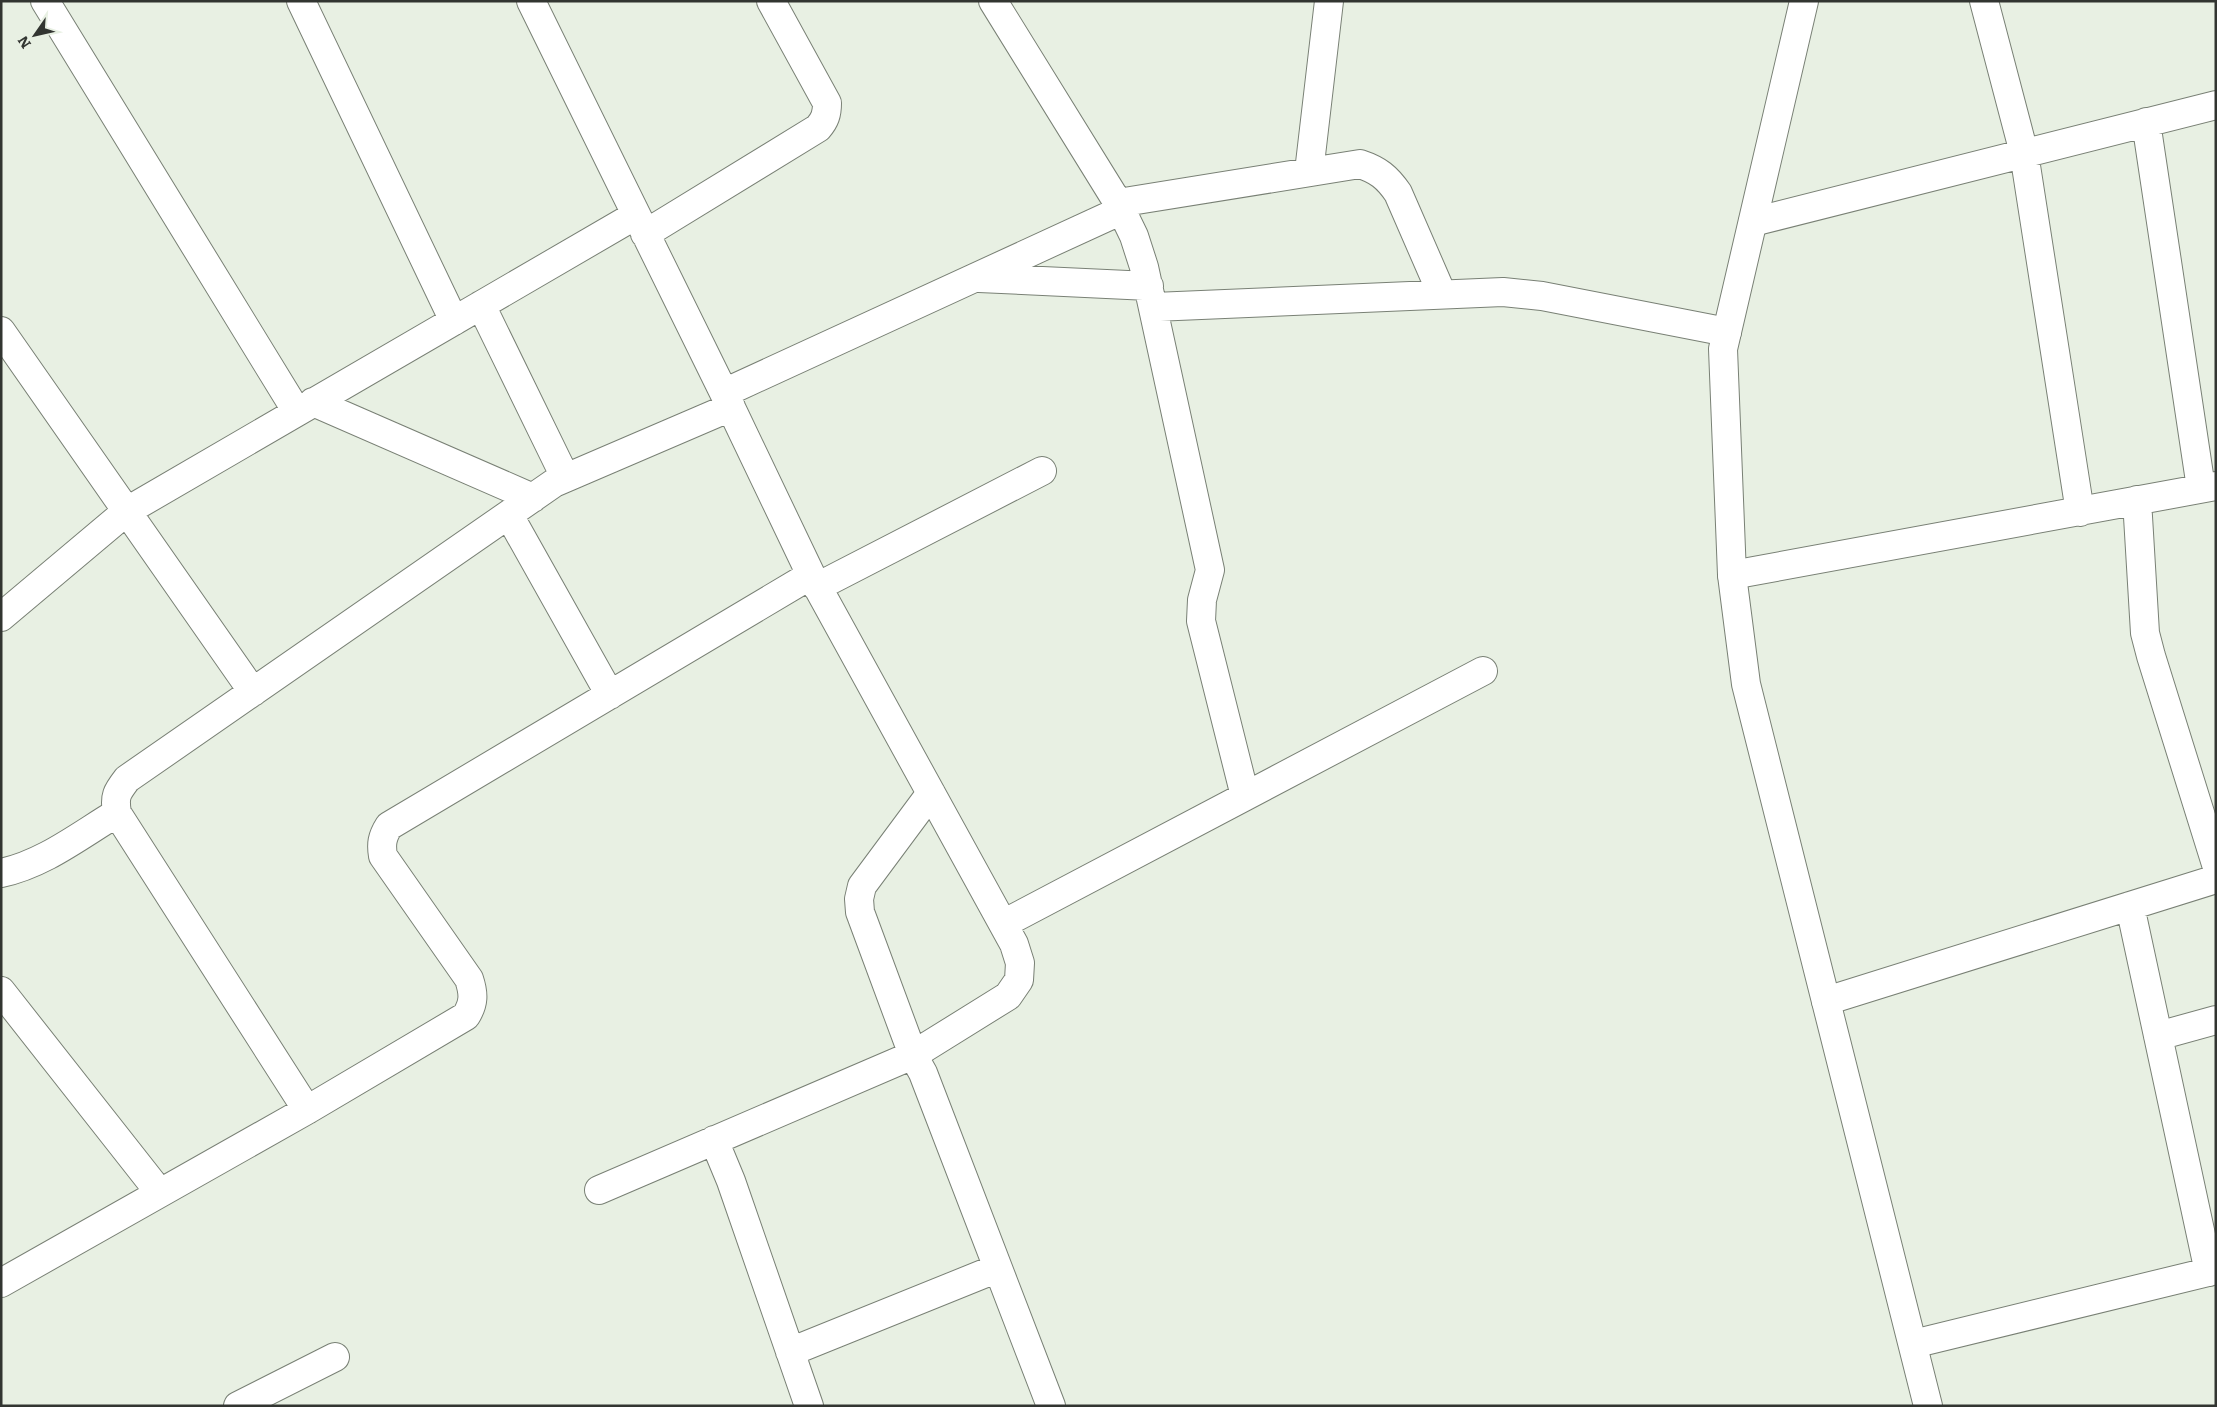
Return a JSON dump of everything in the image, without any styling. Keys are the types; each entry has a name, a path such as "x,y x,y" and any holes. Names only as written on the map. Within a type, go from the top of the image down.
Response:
{"street":[{"path":"301,1 454,321"},
{"path":"531,1 814,581 1014,944 1020,963 1019,980 1008,996 918,1064 717,1146 599,1190"},
{"path":"1,617 127,510 481,305 641,225 818,128 824,122 827,113 827,103 771,1"},
{"path":"993,1 1120,207 1140,252 1210,570 1202,600 1201,621 1245,796"},
{"path":"1309,172 1329,1"},
{"path":"1804,1 1723,349 1732,575 1746,684 1928,1406"},
{"path":"1984,1 2024,153 2080,512"},
{"path":"52,4 305,407 533,498"},
{"path":"1753,222 2216,105"},
{"path":"1732,575 2208,487 2146,122"},
{"path":"307,1110 117,813 114,800 118,790 127,779 533,498 565,478 1120,207 1360,164 1376,169 1388,178 1398,193 1442,294"},
{"path":"975,278 1151,297 1503,292 1542,296 1727,332"},
{"path":"481,305 565,478"},
{"path":"1,331 253,692"},
{"path":"1,1284 307,1110 466,1016 472,1007 473,992 469,979 384,856 381,844 389,826 610,695 814,581 1042,471"},
{"path":"2137,500 2145,633 2150,656 2216,864"},
{"path":"509,515 610,695"},
{"path":"1003,924 1483,671"},
{"path":"931,793 862,886 859,899 860,912 1051,1406"},
{"path":"1,873 20,869 45,857 117,813"},
{"path":"1826,1001 2216,879"},
{"path":"1913,1344 2212,1271 2130,906"},
{"path":"1,991 160,1193"},
{"path":"2158,1036 2216,1020"},
{"path":"717,1146 731,1181 809,1406"},
{"path":"790,1352 998,1268"},
{"path":"238,1406 335,1357"}]}
